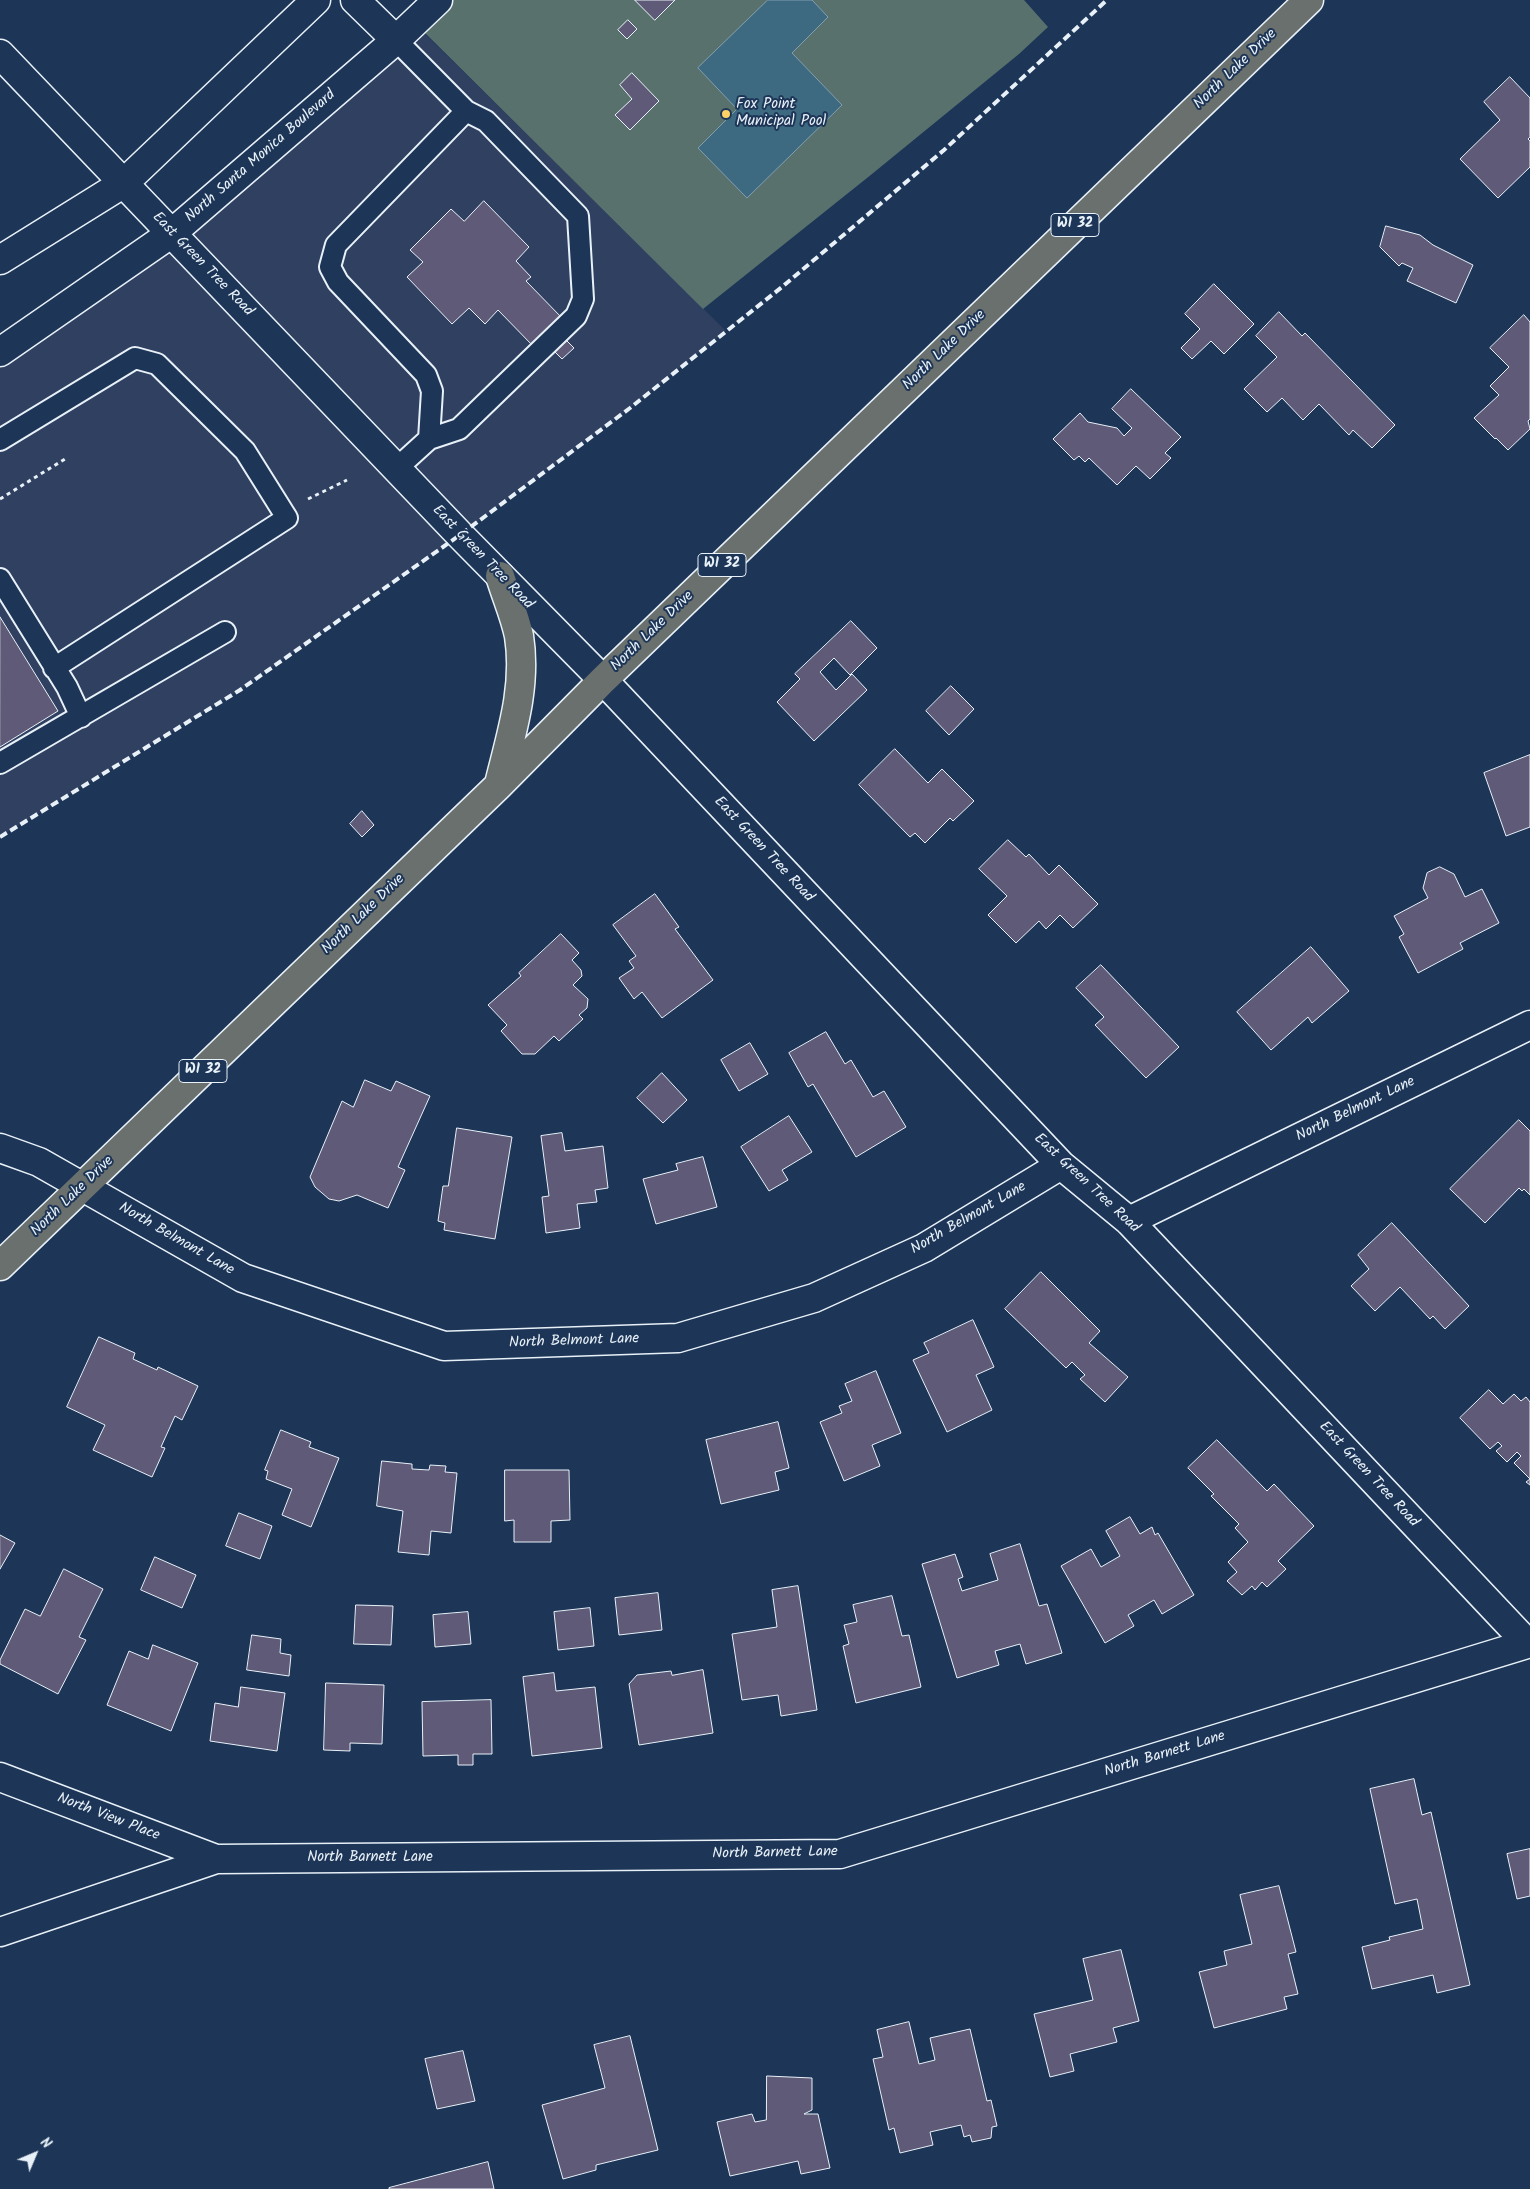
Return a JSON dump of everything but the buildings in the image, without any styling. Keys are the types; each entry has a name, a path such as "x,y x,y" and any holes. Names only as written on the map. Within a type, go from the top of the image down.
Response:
{"main road":[{"name":"North Lake Drive","path":"0,1266 498,786 603,680 1309,0"},
{"path":"498,786 519,702 521,672 518,635 500,576"}],"street":[{"path":"0,260 124,183 316,0"},
{"path":"355,0 396,40"},
{"name":"North Santa Monica Boulevard","path":"0,352 172,233 396,40 438,0"},
{"name":"East Green Tree Road","path":"0,54 396,469 603,680 1061,1165 1129,1221 1529,1644"},
{"name":"North Belmont Lane","path":"1129,1221 1530,1025"},
{"name":"North Belmont Lane","path":"0,1148 39,1162 243,1278 444,1346 678,1338 814,1298 924,1248 1061,1165"},
{"name":"North Barnett Lane","path":"0,1932 216,1859 840,1854 1529,1644"},
{"name":"North View Place","path":"0,1777 216,1859"}],"lane":[{"path":"396,40 466,111 486,121 578,216 583,299 576,316 459,429 429,439 396,469"},
{"path":"429,439 432,391 426,375 338,282 330,267 336,244 466,111"},
{"path":"0,440 135,358 157,364 245,451 287,518 54,668"},
{"path":"0,579 66,687 81,717"},
{"path":"0,763 225,632"}],"path":[{"path":"0,499 65,459"},
{"path":"283,512 347,480"}],"shaded area":[{"path":"768,0 812,0 828,17 792,53 842,105 747,198 698,148 737,109 698,68"},
{"path":"414,23 726,331 630,408 460,535 240,690 0,837 0,352"}],"green space":[{"name":"Fox Point Municipal Pool","path":"451,0 1024,0 1048,27 1019,54 703,309 421,29"}],"railway":[{"path":"0,837 240,690 460,535 630,408 782,287 944,150 1107,0"}],"place":[{"name":"Fox Point Municipal Pool","path":"726,114"}]}
